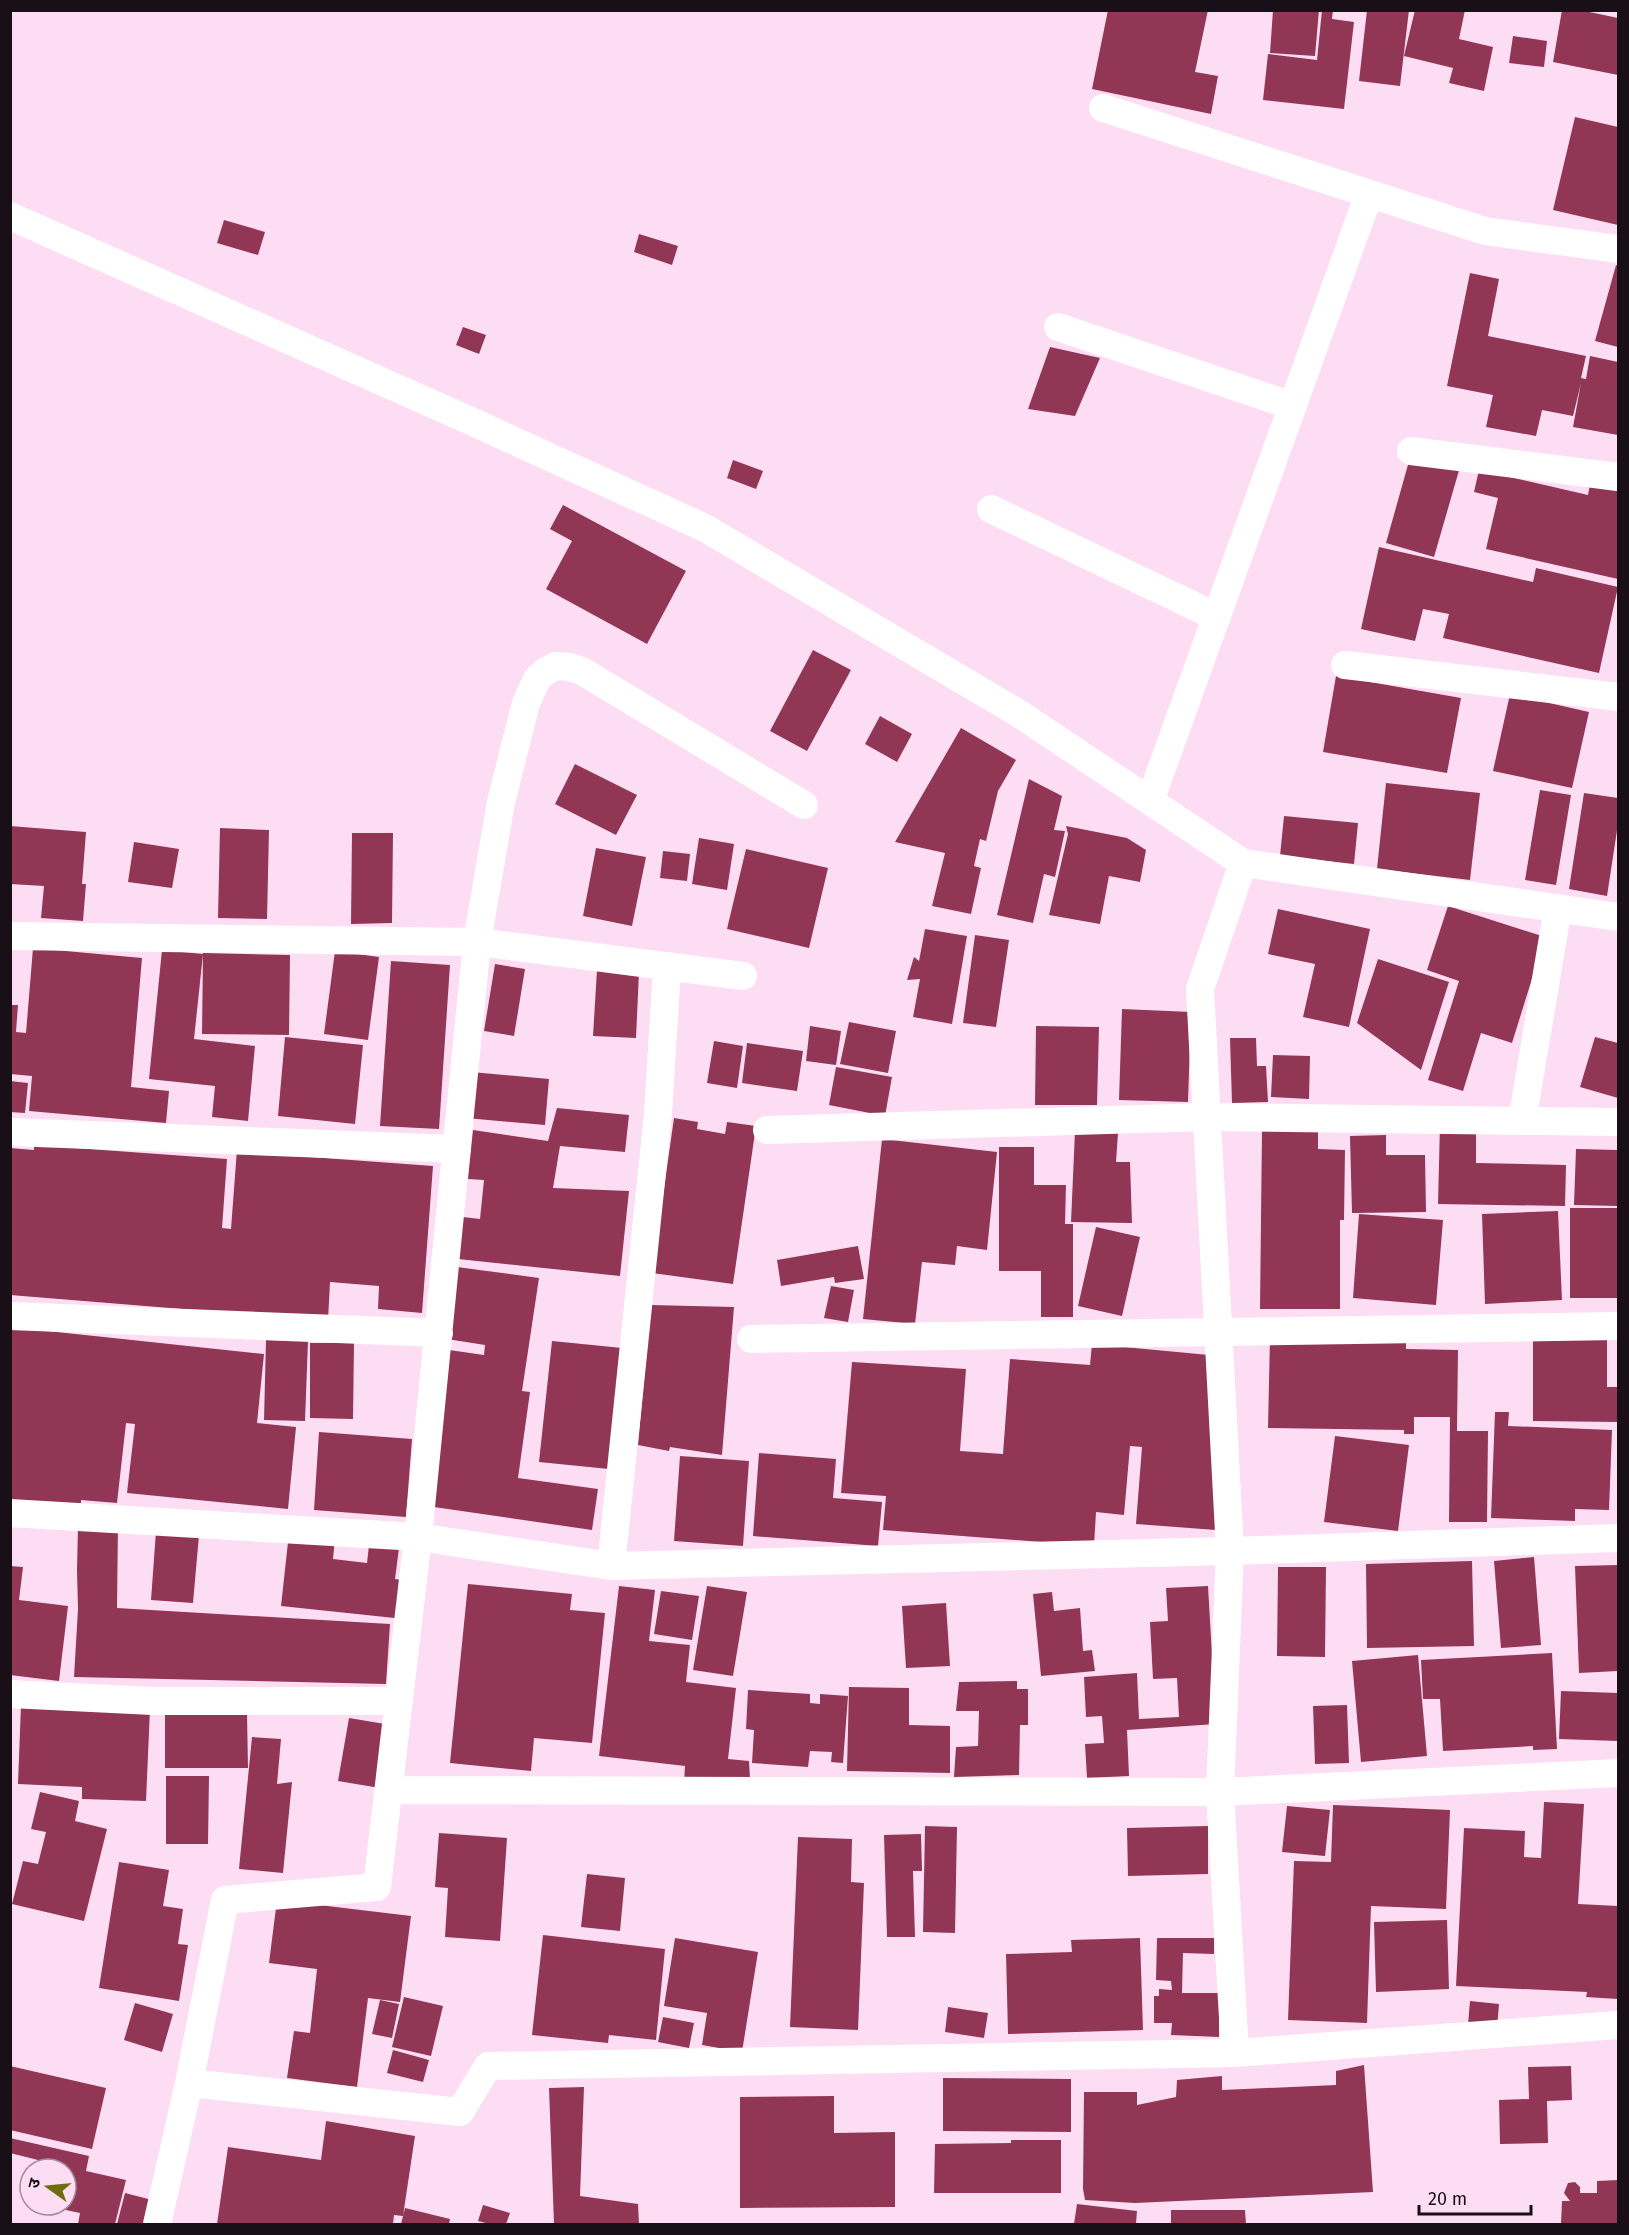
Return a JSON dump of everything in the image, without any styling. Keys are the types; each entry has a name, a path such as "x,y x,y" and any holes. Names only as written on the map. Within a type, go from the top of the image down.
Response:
{"street":[{"path":"1103,108 1485,231 1618,249"},
{"path":"1150,801 1369,194"},
{"path":"10,216 705,528 1018,713 1243,863 1618,917"},
{"path":"1059,327 1293,406"},
{"path":"1411,451 1618,477"},
{"path":"991,509 1217,616"},
{"path":"1345,665 1618,697"},
{"path":"157,2224 189,2083 225,1900 377,1887 418,1537 477,942 501,802 526,703 537,679 546,670 556,666 582,671 804,805"},
{"path":"1235,2053 1220,1792 1230,1551 1200,989 1243,863"},
{"path":"1522,1121 1558,908"},
{"path":"10,936 477,942 667,968 743,975"},
{"path":"611,1566 658,1114 667,968"},
{"path":"767,1130 1207,1117 1618,1122"},
{"path":"10,1132 457,1149"},
{"path":"10,1316 438,1333"},
{"path":"751,1339 1618,1326"},
{"path":"10,1513 418,1537 611,1566 1230,1551 1618,1538"},
{"path":"10,1694 153,1701 399,1701"},
{"path":"389,1790 1220,1792 1618,1773"},
{"path":"189,2083 460,2112 488,2066 1235,2053 1618,2025"}],"building":[{"path":"1108,10 1208,10 1195,72 1218,76 1211,114 1092,89"},
{"path":"1273,10 1319,10 1315,56 1270,53"},
{"path":"1322,10 1333,10 1332,19 1354,22 1344,109 1263,100 1268,54 1317,60"},
{"path":"1367,10 1409,10 1400,86 1359,81"},
{"path":"1415,10 1465,10 1459,39 1493,47 1484,91 1449,83 1453,68 1404,56"},
{"path":"1562,10 1580,10 1618,18 1618,75 1553,62"},
{"path":"1513,36 1547,41 1544,67 1509,63"},
{"path":"1575,117 1618,127 1618,225 1553,210"},
{"path":"224,220 265,232 258,255 217,243"},
{"path":"639,234 678,246 672,265 634,252"},
{"path":"1616,265 1618,266 1618,347 1595,341"},
{"path":"1470,273 1499,279 1488,336 1586,356 1581,378 1586,379 1590,356 1618,362 1618,435 1573,427 1581,383 1573,416 1542,410 1536,436 1486,427 1493,395 1447,386"},
{"path":"463,327 486,335 479,354 456,345"},
{"path":"1050,347 1100,358 1075,416 1028,409"},
{"path":"1411,454 1460,467 1434,557 1386,543"},
{"path":"733,460 763,471 756,489 727,478"},
{"path":"1479,470 1588,495 1590,484 1618,490 1618,579 1486,549 1498,498 1474,492"},
{"path":"563,505 686,571 647,644 546,589 572,541 550,529"},
{"path":"1379,547 1533,582 1536,568 1618,587 1599,673 1443,638 1449,614 1423,609 1415,641 1361,629"},
{"path":"813,650 851,670 807,751 770,731"},
{"path":"1336,676 1461,698 1447,773 1323,752"},
{"path":"1510,694 1589,712 1572,788 1493,771"},
{"path":"880,716 912,734 897,762 865,744"},
{"path":"961,728 1016,760 998,791 986,841 980,839 974,866 981,868 971,914 932,906 945,853 895,842"},
{"path":"575,764 637,795 616,835 555,804"},
{"path":"1029,779 1062,796 1054,830 1065,831 1055,877 1044,874 1033,923 997,915"},
{"path":"1386,783 1480,793 1470,880 1377,869"},
{"path":"1540,790 1571,795 1556,885 1525,880"},
{"path":"1584,793 1618,798 1618,824 1607,896 1569,889"},
{"path":"1284,816 1358,823 1354,864 1280,856"},
{"path":"10,826 86,832 82,884 86,884 83,921 41,918 44,886 10,884"},
{"path":"1066,826 1127,838 1146,850 1140,882 1109,876 1100,924 1049,915 1068,834"},
{"path":"220,828 269,830 267,919 218,918"},
{"path":"352,833 393,833 392,923 351,924"},
{"path":"699,838 734,844 727,890 692,884"},
{"path":"134,842 179,849 172,888 128,882"},
{"path":"596,848 646,857 632,926 583,916"},
{"path":"746,849 828,868 809,948 727,929"},
{"path":"663,851 690,854 687,881 660,878"},
{"path":"1448,906 1545,937 1512,1043 1481,1033 1463,1091 1428,1080 1459,981 1427,970"},
{"path":"1278,909 1370,929 1349,1027 1303,1017 1315,964 1268,954"},
{"path":"925,929 967,936 952,1024 913,1017 920,979 907,980 914,957 919,961"},
{"path":"975,935 1009,940 996,1027 963,1023"},
{"path":"33,948 142,958 131,1087 169,1091 166,1123 29,1111 32,1076 10,1074 10,1005 18,1005 16,1032 26,1033"},
{"path":"162,950 203,954 194,1039 255,1046 248,1121 212,1117 215,1086 149,1079"},
{"path":"335,951 379,957 368,1040 324,1034"},
{"path":"203,953 290,955 289,1035 202,1034"},
{"path":"1378,959 1449,982 1421,1070 1357,1023"},
{"path":"391,961 450,965 439,1129 380,1126"},
{"path":"495,964 525,969 514,1036 484,1031"},
{"path":"597,970 639,972 636,1038 593,1036"},
{"path":"1122,1009 1191,1012 1188,1102 1119,1100"},
{"path":"849,1022 896,1031 888,1073 840,1064"},
{"path":"810,1026 841,1031 836,1065 806,1061"},
{"path":"1036,1026 1099,1027 1097,1105 1035,1105"},
{"path":"285,1037 363,1045 355,1124 278,1116"},
{"path":"1595,1037 1618,1043 1618,1098 1580,1087"},
{"path":"1230,1038 1256,1038 1257,1066 1266,1066 1268,1102 1232,1103"},
{"path":"714,1041 743,1046 737,1088 707,1083"},
{"path":"747,1043 803,1051 797,1091 742,1083"},
{"path":"1273,1055 1310,1056 1309,1099 1271,1097"},
{"path":"836,1067 892,1077 885,1116 829,1105"},
{"path":"471,1072 549,1079 545,1125 466,1118"},
{"path":"10,1081 28,1083 25,1113 10,1112"},
{"path":"557,1108 629,1115 625,1152 560,1146 553,1188 629,1191 620,1276 458,1259 463,1217 480,1219 484,1180 468,1179 473,1130 548,1141"},
{"path":"674,1118 698,1122 697,1129 725,1134 727,1122 756,1126 733,1284 652,1273"},
{"path":"1440,1124 1476,1125 1476,1163 1566,1165 1565,1206 1438,1204"},
{"path":"1262,1130 1318,1131 1318,1149 1345,1150 1344,1220 1340,1220 1340,1309 1260,1309"},
{"path":"1075,1131 1118,1133 1116,1162 1130,1162 1132,1223 1071,1222"},
{"path":"1386,1135 1386,1155 1425,1155 1426,1212 1352,1213 1350,1136"},
{"path":"882,1139 997,1152 987,1250 957,1246 955,1265 922,1262 915,1324 863,1319"},
{"path":"34,1145 227,1159 222,1228 231,1229 237,1149 283,1155 433,1166 422,1313 378,1309 379,1286 330,1282 328,1321 10,1295 10,1148 34,1150"},
{"path":"999,1147 1034,1147 1034,1185 1066,1185 1065,1224 1073,1224 1073,1317 1041,1317 1041,1271 999,1271"},
{"path":"1576,1149 1618,1150 1618,1206 1574,1205"},
{"path":"1570,1208 1618,1208 1618,1298 1570,1298"},
{"path":"1558,1211 1562,1300 1485,1304 1482,1214"},
{"path":"1359,1214 1443,1220 1436,1305 1353,1298"},
{"path":"1096,1227 1140,1237 1122,1316 1078,1306"},
{"path":"858,1246 864,1279 835,1283 834,1277 781,1286 777,1260"},
{"path":"457,1267 539,1278 522,1391 530,1392 518,1478 598,1489 592,1530 427,1506 449,1350 484,1355 485,1345 447,1339"},
{"path":"831,1286 854,1290 848,1322 824,1318"},
{"path":"651,1305 734,1307 722,1455 670,1447 669,1451 638,1445"},
{"path":"10,1327 264,1354 257,1423 296,1427 288,1509 127,1493 135,1424 126,1423 117,1503 81,1500 81,1507 10,1500"},
{"path":"1270,1337 1406,1338 1406,1349 1458,1350 1457,1431 1488,1431 1487,1522 1449,1522 1450,1417 1414,1417 1414,1434 1404,1434 1404,1430 1268,1428"},
{"path":"266,1340 308,1341 305,1421 264,1420"},
{"path":"1533,1340 1607,1340 1607,1387 1618,1387 1618,1422 1533,1421"},
{"path":"552,1341 622,1348 609,1469 539,1462"},
{"path":"310,1343 354,1343 353,1419 310,1418"},
{"path":"1092,1344 1209,1355 1216,1530 1136,1524 1142,1447 1130,1446 1124,1515 1096,1512 1094,1546 883,1530 886,1496 841,1493 852,1362 966,1369 960,1451 1003,1454 1010,1359 1090,1365"},
{"path":"1495,1412 1509,1412 1508,1426 1612,1430 1609,1510 1575,1509 1575,1521 1491,1518"},
{"path":"319,1432 412,1439 406,1517 314,1510"},
{"path":"1335,1436 1409,1445 1398,1531 1324,1522"},
{"path":"759,1453 836,1459 833,1498 882,1502 878,1546 753,1536"},
{"path":"680,1456 749,1461 743,1546 674,1541"},
{"path":"118,1523 117,1608 390,1624 386,1684 74,1677 78,1609 78,1526"},
{"path":"156,1531 199,1535 193,1603 151,1600"},
{"path":"289,1533 335,1538 333,1559 367,1563 369,1545 399,1548 395,1579 408,1581 404,1619 281,1606"},
{"path":"1534,1557 1541,1645 1501,1648 1494,1561"},
{"path":"1472,1561 1474,1646 1367,1648 1366,1564"},
{"path":"1618,1565 1618,1671 1579,1673 1575,1566"},
{"path":"10,1566 23,1567 19,1600 68,1606 59,1681 10,1675"},
{"path":"1278,1567 1326,1567 1325,1657 1277,1656"},
{"path":"468,1584 572,1594 570,1610 605,1613 592,1743 534,1738 531,1771 450,1763"},
{"path":"619,1586 655,1590 649,1641 690,1645 686,1682 736,1688 728,1759 749,1761 750,1779 684,1783 685,1766 599,1756"},
{"path":"707,1586 747,1592 733,1676 693,1670"},
{"path":"1208,1586 1216,1724 1127,1730 1129,1776 1087,1778 1085,1744 1104,1743 1102,1716 1086,1717 1084,1677 1137,1673 1139,1719 1179,1717 1177,1678 1153,1679 1150,1622 1168,1621 1166,1588"},
{"path":"661,1591 699,1596 692,1640 654,1634"},
{"path":"1052,1592 1054,1611 1080,1608 1083,1651 1092,1650 1095,1671 1041,1676 1033,1594"},
{"path":"946,1603 950,1666 906,1668 902,1606"},
{"path":"1552,1653 1557,1749 1533,1750 1533,1746 1443,1751 1440,1699 1423,1699 1421,1660"},
{"path":"1418,1655 1427,1756 1361,1762 1352,1661"},
{"path":"1017,1681 1017,1689 1028,1689 1028,1725 1020,1725 1019,1775 954,1777 956,1747 978,1746 979,1711 956,1711 959,1682"},
{"path":"849,1687 909,1688 909,1725 950,1726 950,1773 847,1771"},
{"path":"748,1690 810,1694 810,1703 820,1704 820,1694 848,1696 843,1763 831,1762 832,1752 810,1751 808,1767 752,1763 754,1730 746,1729"},
{"path":"1561,1691 1618,1693 1618,1741 1559,1739"},
{"path":"21,1705 150,1709 146,1801 82,1799 82,1787 18,1784"},
{"path":"1347,1705 1349,1763 1315,1764 1313,1706"},
{"path":"165,1713 247,1713 248,1768 165,1768"},
{"path":"349,1718 391,1725 380,1788 338,1781"},
{"path":"252,1737 281,1739 277,1784 292,1782 283,1873 239,1869"},
{"path":"166,1776 209,1776 208,1844 166,1844"},
{"path":"40,1792 79,1801 75,1821 107,1829 84,1921 12,1904 23,1861 38,1864 46,1832 31,1829"},
{"path":"1544,1802 1584,1804 1578,1904 1618,1906 1618,1999 1586,1997 1587,1992 1456,1986 1464,1828 1525,1831 1524,1857 1541,1858"},
{"path":"1333,1805 1450,1810 1446,1909 1371,1906 1367,2023 1288,2020 1294,1861 1331,1862"},
{"path":"1287,1806 1330,1810 1325,1856 1282,1852"},
{"path":"925,1826 957,1827 955,1933 923,1932"},
{"path":"1208,1826 1208,1874 1128,1876 1127,1828"},
{"path":"439,1833 507,1838 500,1941 445,1937 448,1888 435,1887"},
{"path":"921,1834 922,1871 913,1871 915,1937 887,1937 884,1835"},
{"path":"798,1837 852,1839 851,1882 864,1883 858,2030 790,2027"},
{"path":"119,1862 169,1870 163,1906 183,1909 178,1944 188,1945 179,2001 99,1988"},
{"path":"587,1874 625,1878 620,1931 581,1927"},
{"path":"277,1900 411,1916 400,2002 368,1998 357,2087 287,2078 294,2031 310,2033 317,1969 269,1963"},
{"path":"1447,1920 1449,1989 1376,1992 1374,1922"},
{"path":"543,1935 665,1949 656,2040 609,2035 608,2043 532,2035"},
{"path":"675,1938 758,1952 742,2052 702,2045 707,2013 664,2006"},
{"path":"1140,1938 1143,2030 1008,2034 1006,1954 1072,1952 1071,1940"},
{"path":"1157,1938 1214,1938 1214,1954 1183,1953 1182,1993 1219,1993 1219,2037 1171,2035 1172,2023 1154,2023 1154,1996 1159,1996 1159,1989 1172,1990 1171,1981 1156,1980"},
{"path":"404,1997 443,2006 431,2056 392,2047"},
{"path":"380,2000 399,2004 392,2038 372,2034"},
{"path":"1470,2001 1499,2004 1497,2028 1468,2025"},
{"path":"135,2003 173,2014 162,2052 124,2040"},
{"path":"948,2007 988,2013 984,2038 945,2032"},
{"path":"663,2017 694,2023 689,2048 658,2042"},
{"path":"393,2050 429,2060 423,2082 387,2073"},
{"path":"1364,2065 1373,2192 1135,2203 1085,2200 1083,2189 1084,2092 1137,2092 1137,2105 1176,2097 1177,2080 1222,2076 1222,2090 1336,2085 1336,2071"},
{"path":"10,2066 106,2088 92,2149 10,2130"},
{"path":"1571,2066 1572,2100 1547,2101 1548,2143 1500,2144 1499,2100 1529,2099 1528,2067"},
{"path":"943,2078 1071,2079 1071,2132 943,2131"},
{"path":"584,2087 580,2196 638,2204 639,2224 554,2224 549,2088"},
{"path":"834,2096 834,2133 895,2132 895,2207 740,2208 740,2097"},
{"path":"326,2121 415,2136 403,2216 394,2215 393,2224 217,2224 228,2147 321,2160"},
{"path":"10,2138 89,2156 86,2171 126,2180 115,2224 78,2224 80,2213 78,2213 78,2157 26,2157 10,2153"},
{"path":"1011,2140 1061,2140 1061,2193 934,2193 935,2144 1011,2143"},
{"path":"1618,2180 1618,2224 1561,2224 1562,2201 1570,2201 1564,2193 1568,2183 1575,2182 1580,2187 1580,2193 1597,2193 1597,2181"},
{"path":"125,2193 160,2202 154,2224 117,2224"},
{"path":"1077,2204 1137,2211 1136,2224 1074,2224"},
{"path":"483,2205 510,2213 506,2224 478,2221"},
{"path":"405,2208 450,2219 449,2224 401,2224"},
{"path":"1171,2210 1245,2210 1246,2224 1171,2224"}]}
